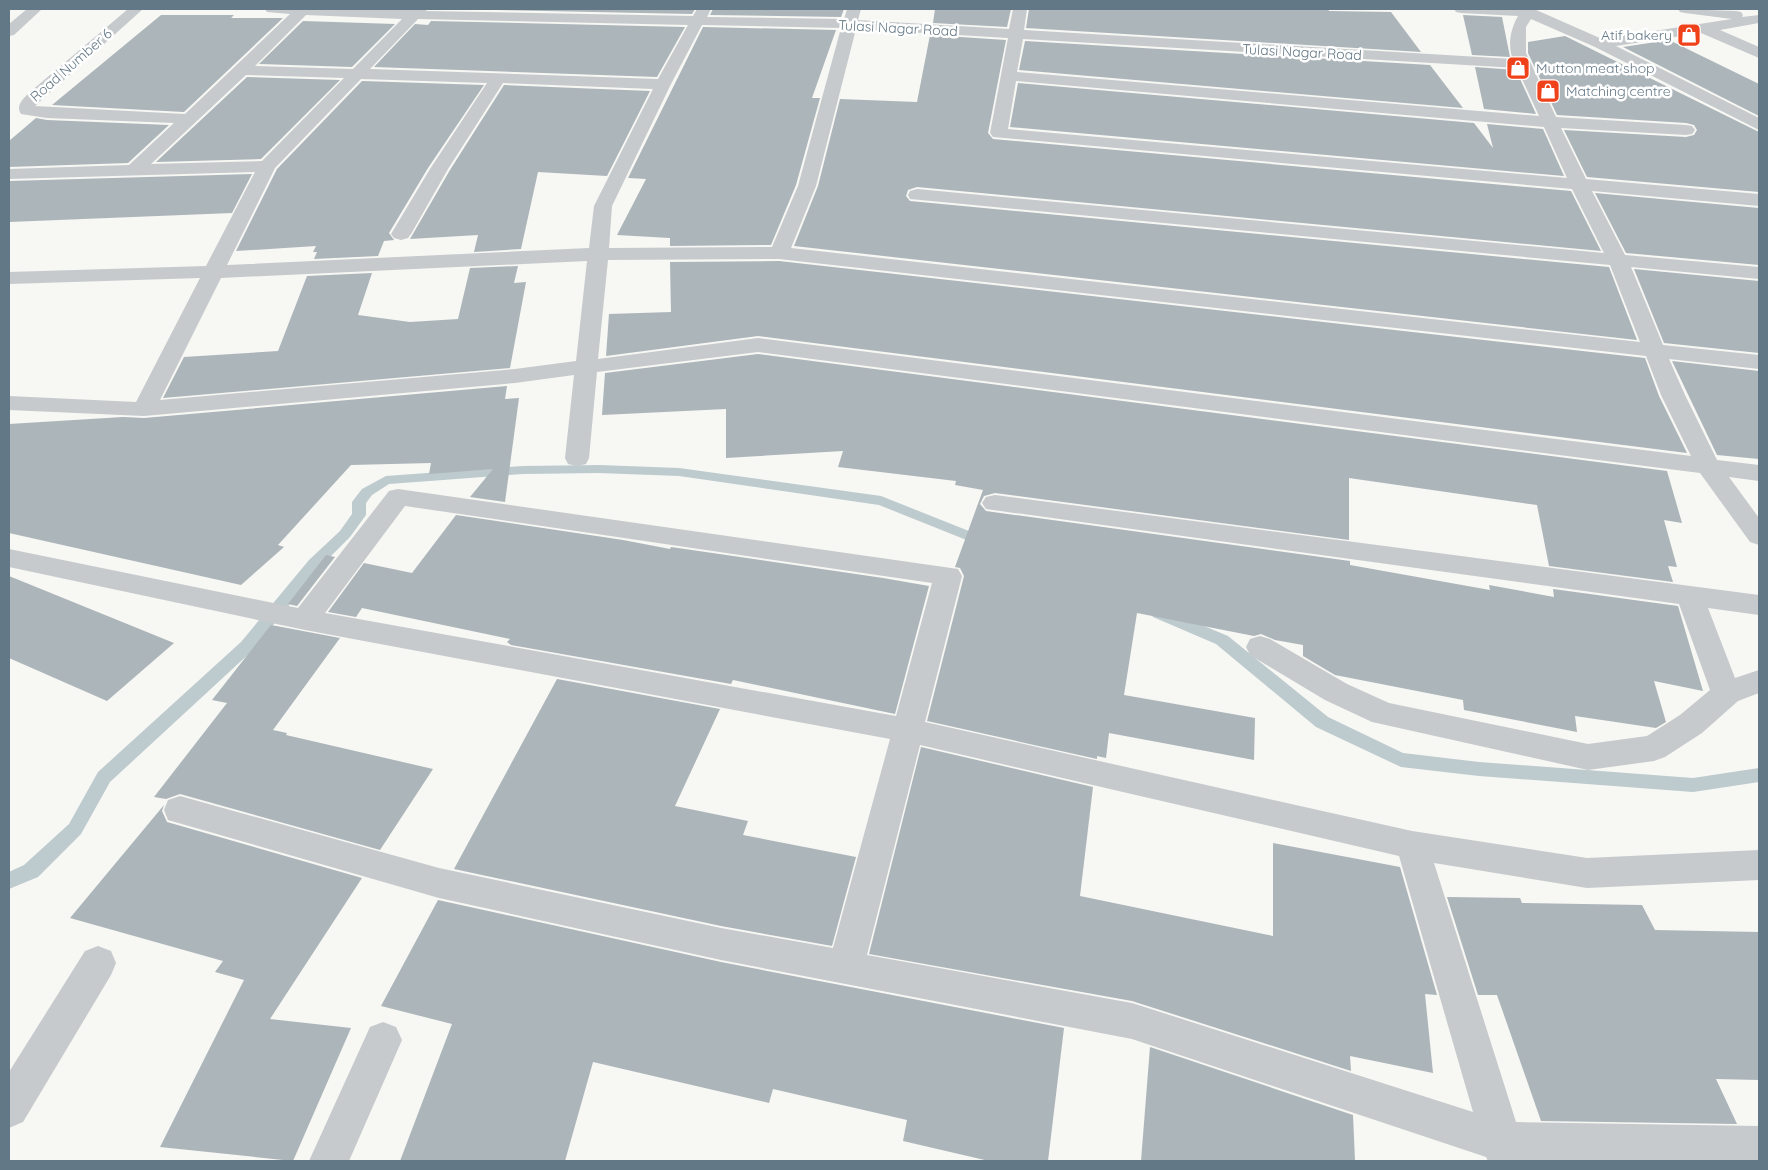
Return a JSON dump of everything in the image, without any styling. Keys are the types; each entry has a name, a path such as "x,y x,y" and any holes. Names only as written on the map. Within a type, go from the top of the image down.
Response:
{"street":[{"path":"9,32 35,9"},
{"name":"Road Number 6","path":"136,9 36,94 26,105 27,110 47,113 189,119"},
{"name":"Tulasi Nagar Road","path":"272,9 852,16 1016,35 1524,64"},
{"path":"1020,9 1000,133 1759,200"},
{"path":"1460,9 1528,10 1600,44 1759,125"},
{"path":"1685,9 1759,18"},
{"path":"1738,9 1759,12"},
{"path":"134,170 242,70 303,10"},
{"path":"1528,10 1519,28 1518,53 1579,184 1617,258 1674,395 1709,468 1759,536"},
{"path":"144,409 267,166 417,12"},
{"path":"578,458 602,206 663,84 702,15"},
{"path":"779,253 806,186 852,16"},
{"path":"1600,44 1759,18"},
{"path":"1706,28 1759,53"},
{"path":"242,70 663,84"},
{"path":"1010,76 1550,122 1686,130"},
{"path":"401,234 439,169 498,78"},
{"path":"9,174 267,166"},
{"path":"917,195 1617,258 1759,273"},
{"path":"9,278 212,272 598,254 779,253 1759,362"},
{"path":"9,403 144,409 515,376 758,345 1759,473"},
{"path":"301,618 398,497 948,576 846,968"},
{"path":"995,503 1759,605"},
{"path":"9,558 301,618 908,730 1412,846 1587,873 1759,865"},
{"path":"1690,596 1720,680 1727,693"},
{"path":"1260,647 1336,692 1383,714 1588,757 1654,748 1691,724 1727,693 1759,682"},
{"path":"180,810 439,883 721,944 1132,1021 1505,1152 1759,1146"},
{"path":"1412,846 1505,1152"},
{"path":"9,1108 98,963"},
{"path":"329,1161 383,1040"}],"building":[{"path":"441,9 695,9 692,14"},
{"path":"713,9 844,9 841,17 710,15"},
{"path":"935,9 1011,9 1007,27 933,23"},
{"path":"1029,9 1328,9 1329,11 1391,12 1421,52 1026,28"},
{"path":"161,15 234,15 231,18 283,18 184,112 52,105"},
{"path":"1463,15 1502,17 1510,57 1472,55"},
{"path":"303,21 395,24 352,67 259,64"},
{"path":"431,21 685,27 657,77 374,67 415,24 428,25"},
{"path":"703,27 836,30 812,98 820,98 796,185 771,245 670,246 670,238 617,235 646,179 628,178"},
{"path":"930,35 1006,40 988,133 993,139 1571,191 1601,251 917,187 908,190 906,196 910,201 1609,267 1637,340 794,246 818,186 840,99 917,102"},
{"path":"1565,36 1759,132 1759,192 1587,177 1564,130 1686,137 1694,135 1697,130 1694,125 1686,123 1557,115 1528,53 1528,42"},
{"path":"1669,40 1759,84 1759,116 1623,47"},
{"path":"1025,41 1430,65 1463,108 1019,70"},
{"path":"1475,67 1516,70 1536,114 1484,109"},
{"path":"247,77 340,80 261,159 156,162"},
{"path":"362,81 484,85 428,168 389,233 394,240 384,241 378,256 314,259 317,252 313,252 316,246 236,251 277,169"},
{"path":"1018,83 1474,123 1493,148 1487,124 1543,129 1564,176 1010,127"},
{"path":"504,85 650,91 607,176 538,172 521,249 474,252 478,235 410,239 450,170"},
{"path":"36,118 169,125 128,163 9,167 9,141"},
{"path":"252,174 232,213 9,222 9,181"},
{"path":"1595,193 1759,208 1759,265 1626,253"},
{"path":"779,261 1645,358 1659,396 1687,453 758,336 606,356 609,314 671,312 670,262"},
{"path":"518,266 514,283 526,282 510,368 163,398 184,357 278,351 307,276 372,273 358,315 410,322 458,319 470,268"},
{"path":"1634,269 1759,281 1759,353 1664,343"},
{"path":"758,354 1667,471 1682,523 1664,520 1677,567 1668,566 1673,582 1549,566 1537,505 1349,478 1349,540 995,493 984,496 980,504 986,511 1350,561 1350,565 1490,590 1489,585 1554,597 1553,589 1678,606 1703,691 1654,681 1666,722 1656,728 1575,716 1577,732 1464,710 1463,700 1335,675 1303,656 1303,645 1275,640 1261,634 1254,636 1137,613 1124,695 1255,718 1254,760 1109,733 1106,758 1097,756 1097,759 927,721 964,576 960,568 955,567 983,490 955,485 956,481 838,467 843,451 726,458 726,409 602,415 605,373"},
{"path":"1672,361 1759,371 1759,459 1717,455"},
{"path":"507,386 505,399 519,398 505,502 470,497 493,469 429,474 431,463 351,465 278,545 284,547 241,585 9,533 9,424 123,417 144,418"},
{"path":"456,515 623,540 670,549 671,547 929,586 895,714 733,680 731,684 511,645 507,642 510,639 362,608 356,617 328,612 364,563 412,573"},
{"path":"326,555 335,557 297,606 288,604"},
{"path":"9,576 174,643 107,701 9,658"},
{"path":"271,625 340,638 273,730 287,733 286,735 433,769 380,850 180,794 166,799 154,797 227,703 212,700"},
{"path":"557,679 720,709 675,806 748,821 743,835 856,857 832,946 721,926 454,869"},
{"path":"921,747 1093,787 1080,896 1273,936 1273,843 1400,867 1437,995 1425,994 1433,1073 1350,1056 1351,1071 1132,1001 869,954"},
{"path":"164,805 162,811 167,822 362,878 270,1019 351,1028 293,1161 160,1147 244,980 215,972 223,961 70,918"},
{"path":"1447,897 1520,898 1522,903 1642,905 1655,930 1759,932 1759,1080 1716,1079 1737,1124 1541,1121 1497,995 1478,995"},
{"path":"438,900 721,962 1064,1028 1048,1161 989,1161 903,1141 907,1120 773,1089 769,1103 593,1062 565,1161 400,1161 452,1024 381,1006"},
{"path":"1150,1047 1353,1115 1355,1161 1141,1161"}],"waterway":[{"path":"9,881 31,871 75,829 104,777 247,646 314,564 345,534 359,515 359,502 367,492 386,480 523,470 599,469 679,472 881,501 984,542"},
{"path":"1158,613 1222,640 1322,722 1401,760 1479,769 1693,785 1759,775"}],"place":[{"name":"Atif bakery","path":"1689,35"},
{"name":"Mutton meat shop","path":"1518,68"},
{"name":"Matching centre","path":"1548,91"}]}
